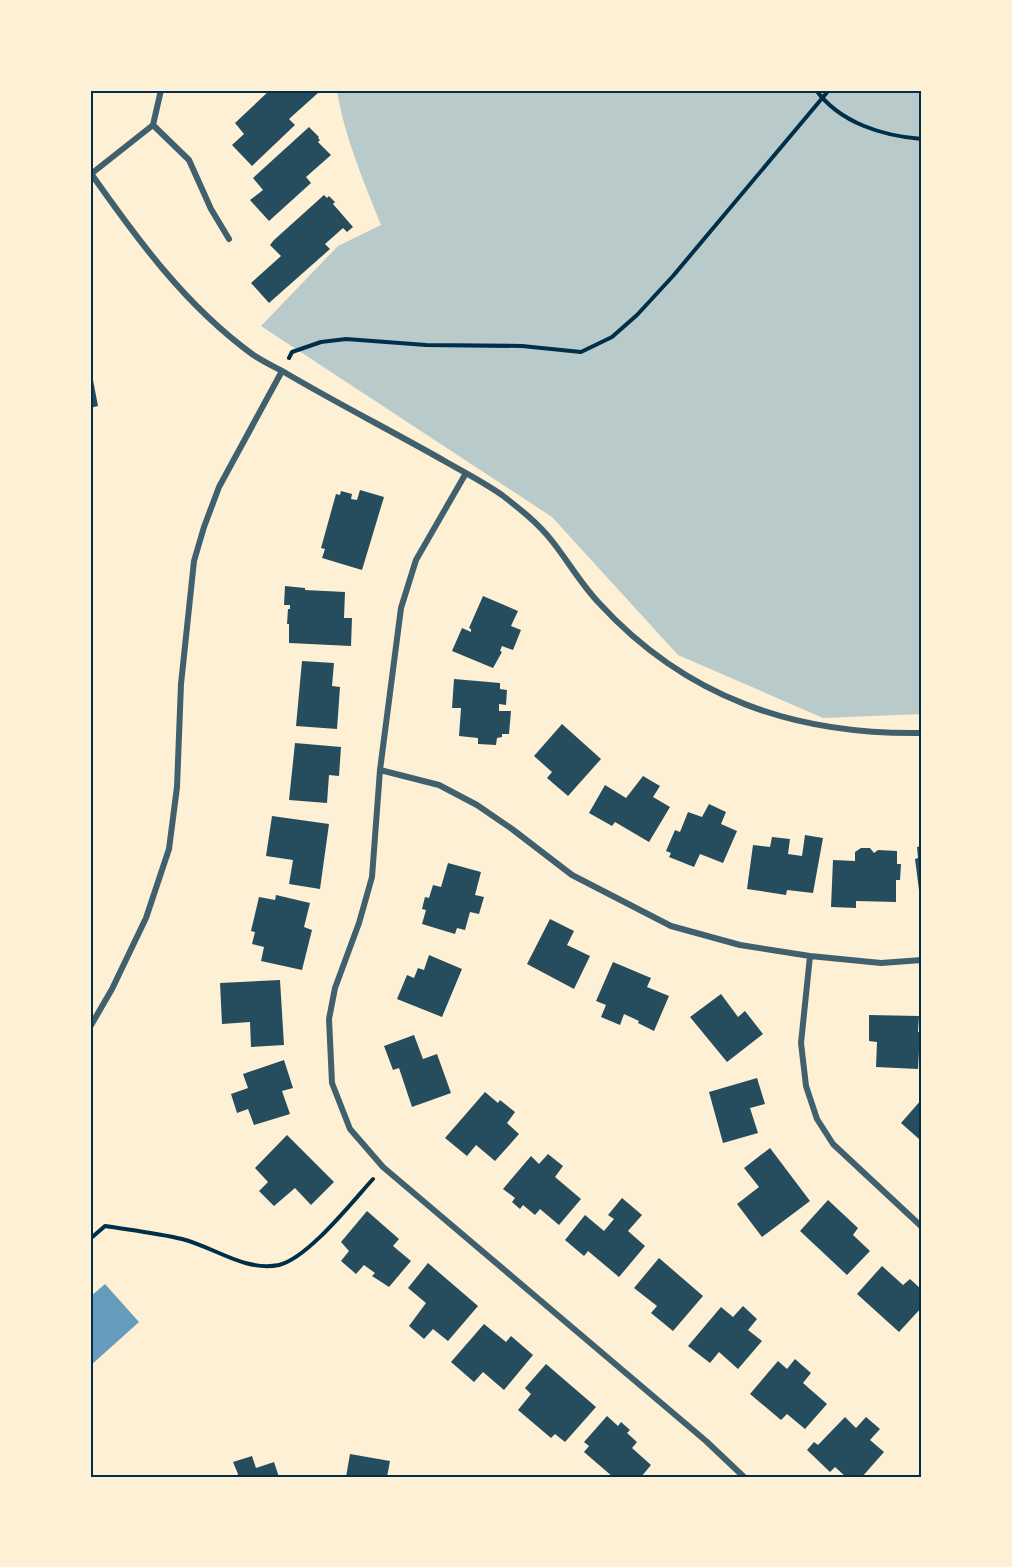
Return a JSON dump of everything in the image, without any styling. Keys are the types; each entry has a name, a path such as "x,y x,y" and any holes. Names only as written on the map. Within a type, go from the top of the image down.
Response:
{"street":[{"path":"161,90 153,125 91,173 143,245 186,297 216,325 254,355 314,391 499,493 528,515 551,540 590,593 619,625 654,656 684,676 757,709 815,725 846,731 883,734 922,733"},
{"path":"153,125 189,160 229,239"},
{"path":"90,1027 112,989 146,918 169,849 177,787 181,684 194,561 219,487 282,371"},
{"path":"466,473 416,560 401,608 380,770 372,877 359,923 334,988 329,1019 332,1083 350,1129 383,1167 706,1441 744,1477"},
{"path":"380,770 439,785 512,829 572,875 671,926 740,945 810,956 881,963 922,960"},
{"path":"810,956 801,1043 806,1086 817,1119 833,1144 922,1227"}],"path":[{"path":"816,90 822,99 856,124 922,140"},
{"path":"282,371 292,352 321,342 345,339 426,345 522,346 581,352 612,338 673,276 829,90"},
{"path":"90,1239 105,1226 183,1239 248,1264 281,1265 305,1250 336,1220 383,1167"}],"shaded area":[{"path":"337,90 922,90 922,714 823,718 678,655 552,517 261,326 338,246 381,225 361,176"}],"water":[{"path":"105,1284 139,1322 90,1366 90,1297"}],"building":[{"path":"270,90 315,90 318,93 289,119 295,125 252,166 232,145 244,134 235,123"},
{"path":"309,127 319,137 318,142 331,155 306,177 311,183 269,221 250,200 263,190 253,178"},
{"path":"324,195 327,198 329,196 335,202 333,204 353,227 347,232 343,228 325,244 330,249 269,303 251,283 281,256 270,245"},
{"path":"93,380 98,406 90,408 90,381"},
{"path":"360,490 384,497 362,570 322,558 325,549 321,548 336,494 340,495 341,491 352,494 351,499 357,500"},
{"path":"285,586 305,588 305,590 345,592 344,618 352,618 351,646 289,643 289,624 287,624 290,605 284,605"},
{"path":"483,596 518,611 511,626 521,630 513,650 502,646 500,651 502,652 493,668 452,651 462,628 471,632 469,628"},
{"path":"302,661 334,663 332,686 340,687 337,729 296,726"},
{"path":"454,679 500,683 500,689 507,690 506,705 499,704 499,711 511,711 509,734 502,734 502,737 497,738 496,745 478,744 478,738 459,736 461,708 452,708"},
{"path":"562,724 601,759 568,796 547,778 552,772 534,756"},
{"path":"295,743 341,747 339,776 329,775 327,803 289,800"},
{"path":"643,776 660,786 653,797 670,807 649,842 615,822 612,826 589,813 605,785 626,798"},
{"path":"709,804 726,812 721,824 737,831 723,863 700,854 694,867 669,857 671,853 666,851 675,830 680,832 688,812 702,817"},
{"path":"272,816 329,824 320,889 289,884 293,860 266,856"},
{"path":"805,835 823,838 813,893 787,890 786,895 747,889 753,845 770,847 772,837 790,839 788,854 802,856"},
{"path":"922,846 922,889 919,890 915,859 918,858 917,847"},
{"path":"861,848 870,848 874,853 878,850 897,851 897,864 901,864 900,880 896,880 896,902 856,901 856,908 831,907 833,860 855,861 855,852"},
{"path":"448,863 481,872 475,895 484,897 479,914 470,912 465,930 457,928 455,934 422,924 426,910 422,909 425,897 429,898 433,885 441,887"},
{"path":"276,895 310,903 304,927 312,930 302,970 261,961 264,947 252,944 255,932 251,931 259,897 275,900"},
{"path":"550,919 574,931 567,945 590,956 574,989 527,964"},
{"path":"429,955 462,969 442,1017 397,999 407,975 414,978 418,968 424,970"},
{"path":"613,962 651,978 647,987 669,996 654,1031 624,1014 620,1025 601,1017 606,1005 596,1001"},
{"path":"280,980 284,1045 251,1047 250,1022 222,1024 220,983"},
{"path":"721,994 738,1017 745,1011 763,1034 727,1062 690,1017"},
{"path":"869,1015 919,1016 918,1032 922,1032 922,1051 919,1051 918,1069 876,1067 877,1042 869,1041"},
{"path":"414,1035 423,1059 437,1054 451,1093 412,1107 399,1068 393,1070 384,1046"},
{"path":"284,1060 293,1088 282,1091 290,1114 254,1125 248,1109 237,1113 231,1094 248,1088 243,1074"},
{"path":"757,1078 765,1104 750,1108 758,1133 723,1143 709,1092"},
{"path":"485,1092 498,1103 500,1100 515,1112 507,1123 519,1134 495,1161 476,1145 467,1156 445,1138"},
{"path":"922,1099 922,1136 919,1139 901,1123"},
{"path":"287,1135 334,1182 311,1205 295,1188 274,1206 259,1191 268,1182 255,1168"},
{"path":"770,1148 810,1201 762,1237 737,1204 759,1187 744,1168"},
{"path":"548,1154 563,1166 555,1177 581,1199 559,1225 540,1209 535,1215 523,1205 520,1209 512,1202 515,1198 503,1189 531,1156 539,1164"},
{"path":"622,1198 642,1215 628,1231 645,1246 619,1277 588,1251 584,1256 565,1240 585,1215 604,1231 614,1219 608,1215"},
{"path":"828,1200 858,1228 853,1235 870,1251 847,1275 800,1231"},
{"path":"367,1211 399,1239 393,1246 411,1261 389,1287 372,1276 375,1273 364,1265 356,1274 341,1261 349,1251 341,1242"},
{"path":"659,1258 703,1296 673,1331 651,1313 657,1306 634,1288"},
{"path":"428,1263 478,1306 448,1341 433,1329 424,1339 409,1326 426,1303 408,1288"},
{"path":"882,1266 903,1285 910,1279 922,1290 922,1307 899,1332 857,1294"},
{"path":"743,1306 757,1319 748,1330 762,1341 738,1369 719,1352 710,1363 688,1346 721,1307 733,1317"},
{"path":"484,1324 506,1342 511,1336 533,1355 504,1390 483,1372 474,1382 451,1362"},
{"path":"795,1359 811,1373 803,1383 827,1404 805,1429 787,1414 781,1420 750,1394 778,1361 787,1369"},
{"path":"546,1364 596,1407 565,1442 555,1434 551,1438 518,1410 531,1394 525,1388"},
{"path":"607,1416 618,1426 621,1422 630,1430 627,1433 637,1442 632,1448 651,1465 641,1477 613,1477 584,1452 589,1446 584,1442"},
{"path":"845,1417 856,1428 866,1417 880,1429 870,1440 884,1452 862,1477 846,1477 835,1467 830,1472 807,1450 814,1442 818,1445"},
{"path":"350,1454 390,1461 387,1477 346,1477"},
{"path":"252,1456 256,1468 274,1462 279,1477 237,1477 233,1462"}]}
